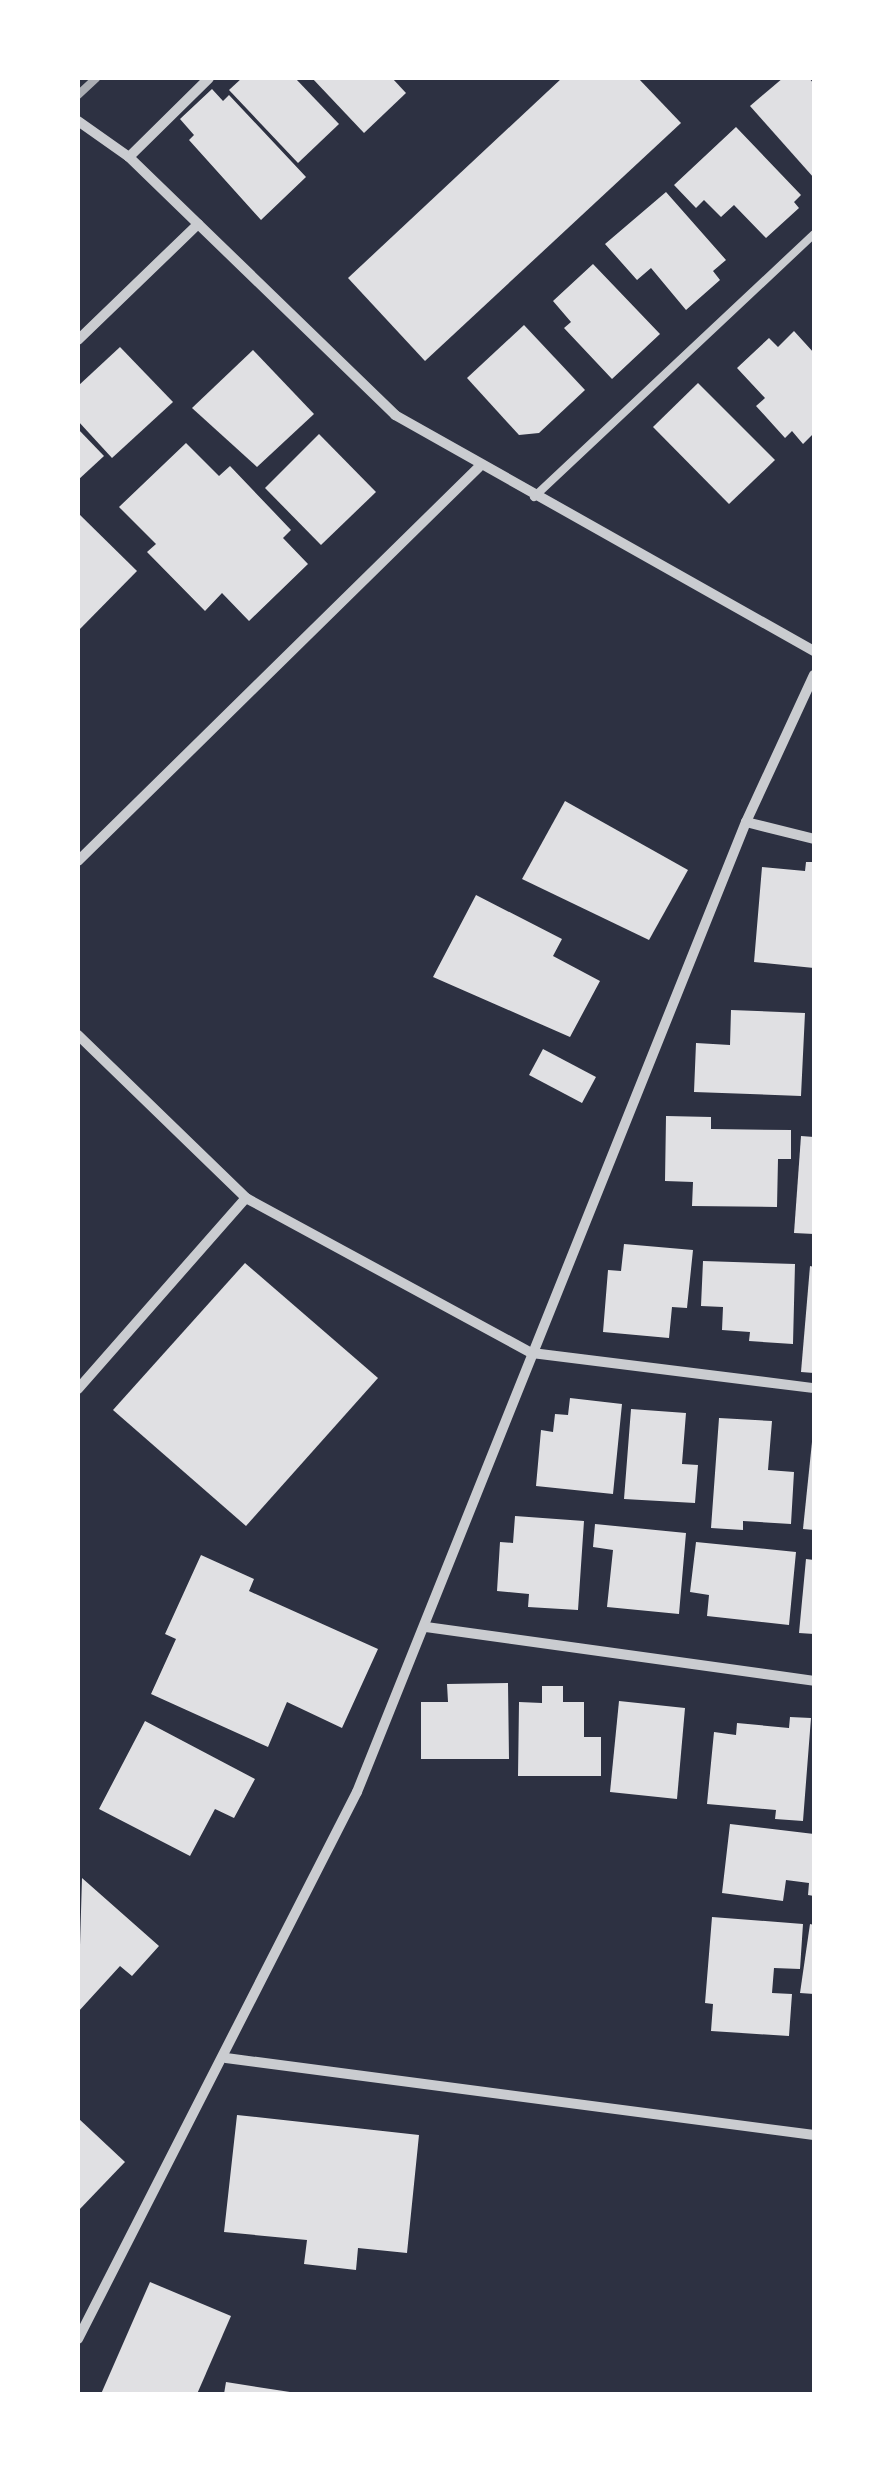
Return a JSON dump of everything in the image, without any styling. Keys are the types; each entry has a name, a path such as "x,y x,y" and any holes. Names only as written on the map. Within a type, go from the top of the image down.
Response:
{"street":[{"path":"129,157 209,78"},
{"path":"78,121 129,157 394,415 479,467 814,651"},
{"path":"78,340 198,224"},
{"path":"78,861 479,467"},
{"path":"78,2339 226,2058 357,1792 746,822 814,676"},
{"path":"746,822 814,839"},
{"path":"78,1035 246,1198 532,1353 814,1388"},
{"path":"78,1388 246,1198"},
{"path":"426,1627 814,1681"},
{"path":"226,2058 814,2135"}],"lane":[{"path":"534,497 814,234"}],"building":[{"path":"242,78 295,78 339,124 298,163 229,90"},
{"path":"312,78 392,78 406,93 364,133"},
{"path":"562,78 638,78 681,123 425,361 348,278"},
{"path":"783,78 809,78 814,84 814,178 750,106"},
{"path":"212,89 223,101 229,95 306,177 261,220 189,140 194,135 180,119"},
{"path":"736,127 801,195 794,202 799,208 766,238 734,205 721,217 704,200 696,208 674,185"},
{"path":"666,192 726,260 713,271 720,280 686,310 651,268 637,280 605,244"},
{"path":"593,264 660,334 612,379 564,328 571,322 553,301"},
{"path":"524,325 585,390 539,433 519,435 467,378"},
{"path":"794,331 814,353 814,433 803,444 792,431 785,438 756,406 765,398 737,368 769,338 778,347"},
{"path":"120,347 173,402 112,458 78,421 78,386"},
{"path":"253,350 314,414 257,467 192,408"},
{"path":"698,383 775,460 729,504 653,427"},
{"path":"78,429 104,456 78,480"},
{"path":"319,434 376,492 321,545 265,488"},
{"path":"186,443 219,476 230,466 291,530 283,538 308,564 249,621 222,593 205,611 147,552 156,544 119,507"},
{"path":"78,513 137,571 78,631"},
{"path":"565,801 688,870 649,940 522,879"},
{"path":"806,862 814,862 814,968 754,962 762,867 805,871"},
{"path":"476,895 562,939 553,956 600,981 570,1037 433,977"},
{"path":"731,1010 805,1013 801,1096 694,1092 696,1043 730,1045"},
{"path":"543,1049 596,1077 582,1103 529,1075"},
{"path":"666,1116 711,1117 711,1129 791,1130 791,1159 778,1159 777,1207 692,1206 693,1182 665,1181"},
{"path":"801,1136 814,1137 814,1234 794,1233"},
{"path":"624,1244 693,1250 687,1308 672,1307 669,1338 603,1332 608,1270 621,1271"},
{"path":"703,1261 795,1264 793,1344 749,1341 750,1332 722,1330 723,1307 701,1306"},
{"path":"245,1263 378,1378 246,1526 113,1410"},
{"path":"810,1266 814,1267 814,1373 801,1372"},
{"path":"570,1398 622,1404 613,1494 536,1486 541,1430 553,1432 555,1414 568,1415"},
{"path":"631,1409 686,1413 682,1464 698,1465 695,1503 624,1499"},
{"path":"719,1418 772,1421 768,1470 794,1472 791,1524 743,1521 743,1530 711,1528"},
{"path":"814,1443 814,1530 803,1529"},
{"path":"515,1516 584,1521 578,1610 528,1607 529,1594 497,1591 500,1542 513,1543"},
{"path":"595,1524 686,1533 679,1614 607,1607 613,1550 593,1547"},
{"path":"696,1542 796,1552 789,1625 707,1616 709,1595 690,1592"},
{"path":"201,1555 254,1579 249,1591 378,1649 342,1728 287,1702 268,1747 151,1694 176,1639 165,1634"},
{"path":"806,1559 814,1560 814,1634 799,1633"},
{"path":"508,1683 509,1759 421,1759 421,1702 448,1702 447,1684"},
{"path":"542,1686 563,1686 563,1702 584,1702 584,1737 601,1737 601,1776 518,1776 519,1702 542,1703"},
{"path":"619,1701 685,1708 677,1799 610,1792"},
{"path":"790,1717 811,1718 803,1821 775,1819 776,1810 707,1804 714,1732 736,1735 737,1723 789,1728"},
{"path":"145,1721 255,1779 234,1818 215,1809 190,1856 99,1809"},
{"path":"730,1824 814,1834 814,1896 808,1895 809,1883 786,1880 783,1901 722,1893"},
{"path":"82,1878 159,1946 132,1976 120,1966 78,2012"},
{"path":"712,1917 803,1924 800,1969 774,1968 772,1993 792,1994 789,2036 711,2031 713,2004 705,2003"},
{"path":"810,1924 814,1925 814,1994 800,1993"},
{"path":"237,2115 419,2135 407,2253 358,2248 356,2270 304,2264 307,2240 224,2232"},
{"path":"78,2118 125,2162 78,2211"},
{"path":"150,2282 231,2316 197,2394 101,2394"},
{"path":"226,2382 290,2392 290,2394 224,2394"}],"railway":[{"path":"78,95 96,78"}]}
